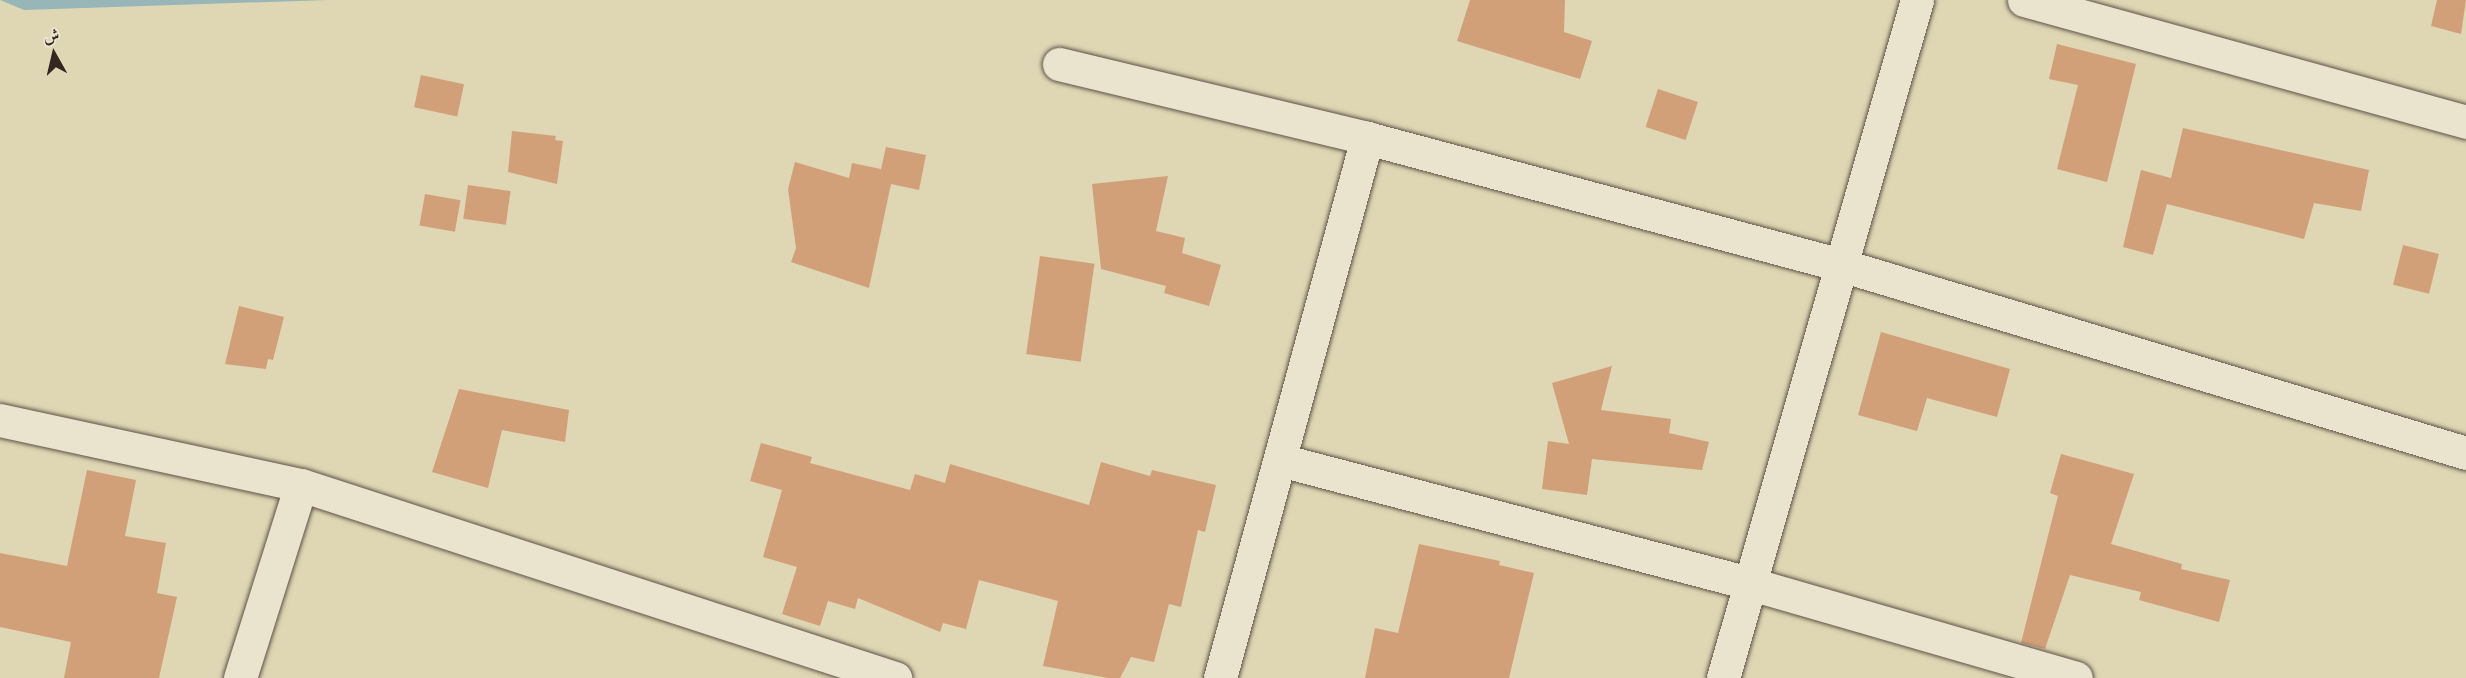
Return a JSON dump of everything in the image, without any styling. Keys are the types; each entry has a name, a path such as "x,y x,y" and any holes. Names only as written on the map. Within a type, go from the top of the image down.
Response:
{"street":[{"path":"1723,678 1844,266 1917,0"},
{"path":"2024,0 2466,122"},
{"path":"1059,64 1367,138 1844,266 2466,453"},
{"path":"1220,678 1367,138"},
{"path":"0,420 301,485 895,678"},
{"path":"1280,460 1751,584 2076,678"},
{"path":"240,678 301,485"}],"water":[{"path":"0,0 328,0 24,10"}],"building":[{"path":"1470,0 1565,0 1564,32 1592,41 1580,79 1457,41"},
{"path":"2437,0 2466,0 2461,34 2431,26"},
{"path":"2057,44 2136,64 2107,182 2057,169 2078,85 2049,79"},
{"path":"421,75 464,84 457,116 414,107"},
{"path":"1658,89 1698,102 1686,140 1646,127"},
{"path":"2183,128 2369,170 2361,211 2314,203 2304,239 2167,204 2153,255 2123,247 2141,170 2171,178"},
{"path":"512,131 556,136 555,140 563,141 557,184 508,172"},
{"path":"886,147 926,155 919,190 891,184 869,288 791,262 796,248 788,189 795,162 849,178 852,163 881,169"},
{"path":"1168,176 1156,231 1185,238 1182,253 1221,265 1209,306 1164,293 1166,286 1101,269 1092,184"},
{"path":"468,185 511,191 506,225 463,219"},
{"path":"425,194 460,200 455,232 419,226"},
{"path":"2403,245 2439,254 2429,294 2393,285"},
{"path":"1040,256 1094,264 1081,362 1026,354"},
{"path":"239,306 284,317 273,360 268,359 266,369 225,364"},
{"path":"1881,332 2010,369 1997,417 1927,398 1917,431 1858,415"},
{"path":"1612,366 1601,410 1671,419 1669,433 1709,442 1702,470 1592,459 1587,495 1542,489 1548,441 1569,444 1552,383"},
{"path":"459,389 569,410 565,442 502,430 488,488 432,472"},
{"path":"761,443 812,457 810,463 910,490 915,474 945,483 950,464 1089,505 1101,462 1150,476 1152,470 1216,485 1205,532 1198,530 1181,607 1169,604 1154,662 1131,657 1120,678 1108,678 1043,666 1058,601 979,580 966,629 943,623 940,632 858,598 855,609 828,601 820,626 782,614 797,567 763,557 782,490 750,481"},
{"path":"2061,454 2134,474 2111,544 2182,564 2181,569 2230,580 2219,622 2139,600 2141,592 2070,575 2045,649 2021,643 2058,496 2050,493"},
{"path":"87,470 136,480 125,536 166,543 157,593 177,597 159,678 64,678 71,642 0,627 0,553 67,566"},
{"path":"1419,544 1500,561 1499,565 1534,573 1509,678 1365,678 1375,628 1398,633"}]}
